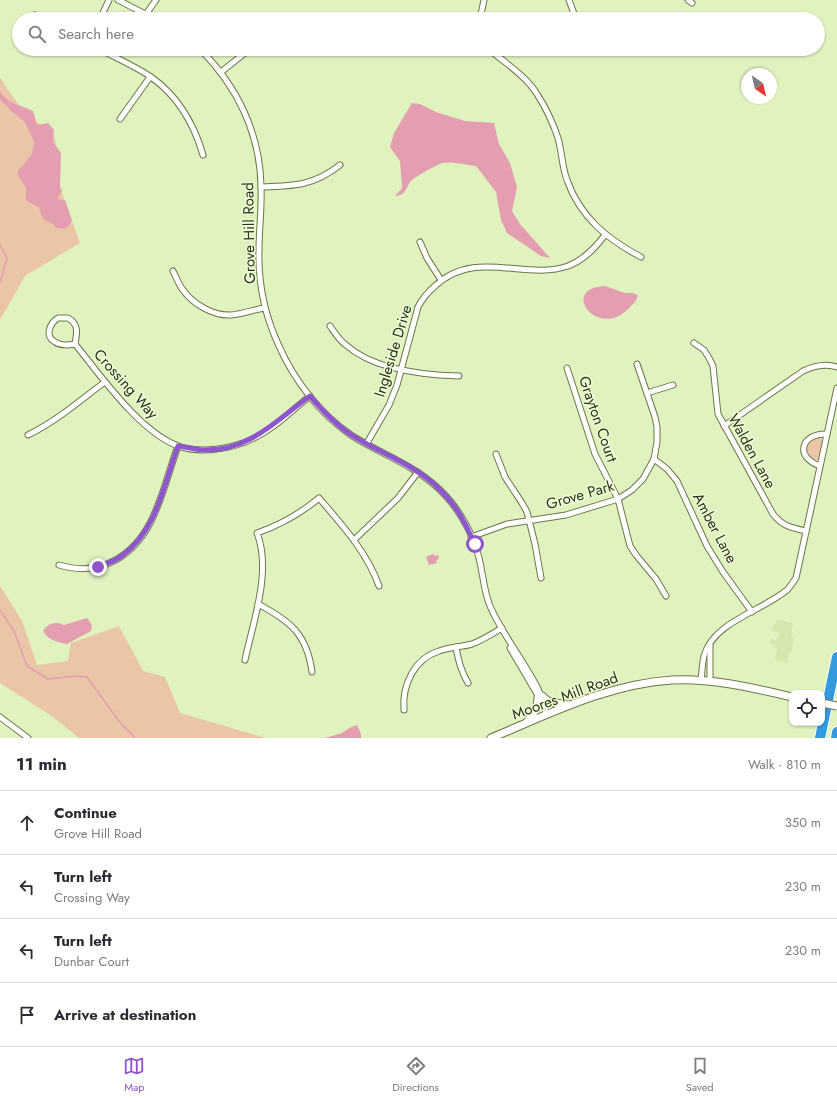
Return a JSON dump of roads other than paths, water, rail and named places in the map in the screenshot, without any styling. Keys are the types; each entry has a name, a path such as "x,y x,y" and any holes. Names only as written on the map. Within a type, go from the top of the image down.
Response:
{"highway":[{"path":"820,738 837,657"},
{"path":"836,738 837,732"}],"street":[{"path":"103,12 109,0"},
{"path":"118,0 142,12"},
{"path":"147,12 156,0"},
{"path":"481,12 484,0"},
{"path":"569,0 573,12"},
{"path":"112,56 150,77 163,87 183,110 198,138 203,155"},
{"name":"Grove Hill Road","path":"206,56 221,72 237,95 252,129 258,153 262,187 259,252 264,308 272,332 281,351 310,396 323,411 351,434 418,472 445,495 464,521 475,544 488,601 501,629 541,698 547,715"},
{"path":"221,72 241,56"},
{"path":"497,56 524,78 537,93 551,120 558,139 566,179 573,194 587,216 605,235 641,257"},
{"path":"120,118 150,77"},
{"path":"262,187 290,186 309,183 319,179 340,165"},
{"name":"Ingleside Drive","path":"367,443 389,405 397,385 418,307 423,298 440,280 471,268 486,266 548,270 568,266 586,256 598,245 605,235"},
{"path":"420,242 427,258 440,280"},
{"path":"173,271 182,290 207,310 231,315 264,308"},
{"name":"Crossing Way","path":"75,344 63,345 54,342 49,333 49,328 54,320 58,318 68,318 72,320 77,329 75,344 106,382 143,424 178,446 204,450 220,449 245,442 268,430 310,396"},
{"path":"330,326 342,341 354,352 374,362 435,376 459,376"},
{"name":"Walden Lane","path":"694,343 704,350 713,366 718,414 777,519 788,527 806,531"},
{"name":"Grove Park","path":"471,536 507,524 566,515 618,499 632,490 643,479 654,459 657,442 657,427 637,364"},
{"path":"724,426 803,371 816,366 824,365 837,367"},
{"name":"Grayton Court","path":"567,368 595,454 618,499 630,546 656,579 666,596"},
{"path":"28,435 45,427 63,415 106,382"},
{"path":"647,393 674,385"},
{"path":"701,681 704,655 716,635 722,629 788,590 796,578 837,388"},
{"path":"820,466 807,458 804,453 804,448 810,438 815,435 827,434"},
{"path":"59,565 77,569 98,567 114,561 135,546 145,534 154,515 178,446"},
{"path":"496,454 505,477 522,503 530,521 541,578"},
{"name":"Amber Lane","path":"654,459 667,469 677,481 707,546 723,572 752,612"},
{"path":"354,540 393,503 418,472"},
{"path":"245,660 258,604 262,574 261,544 257,533 275,527 294,517 319,498 354,540 372,569 379,586"},
{"path":"258,604 283,618 298,633 308,651 312,672"},
{"path":"404,710 404,694 406,685 418,665 426,658 435,652 477,642 501,629"},
{"path":"710,644 710,682"},
{"path":"456,647 458,662 468,683"},
{"name":"Moores Mill Road","path":"491,738 616,689 643,683 674,680 701,681 741,686 789,696"},
{"path":"526,723 537,708 541,698 549,702 572,705"},
{"path":"825,704 837,706"},
{"path":"0,717 28,738"}],"waterway":[{"path":"0,245 7,258 0,283"},
{"path":"0,610 14,631 27,666 48,679 76,676 87,677 118,720 135,738"}]}
